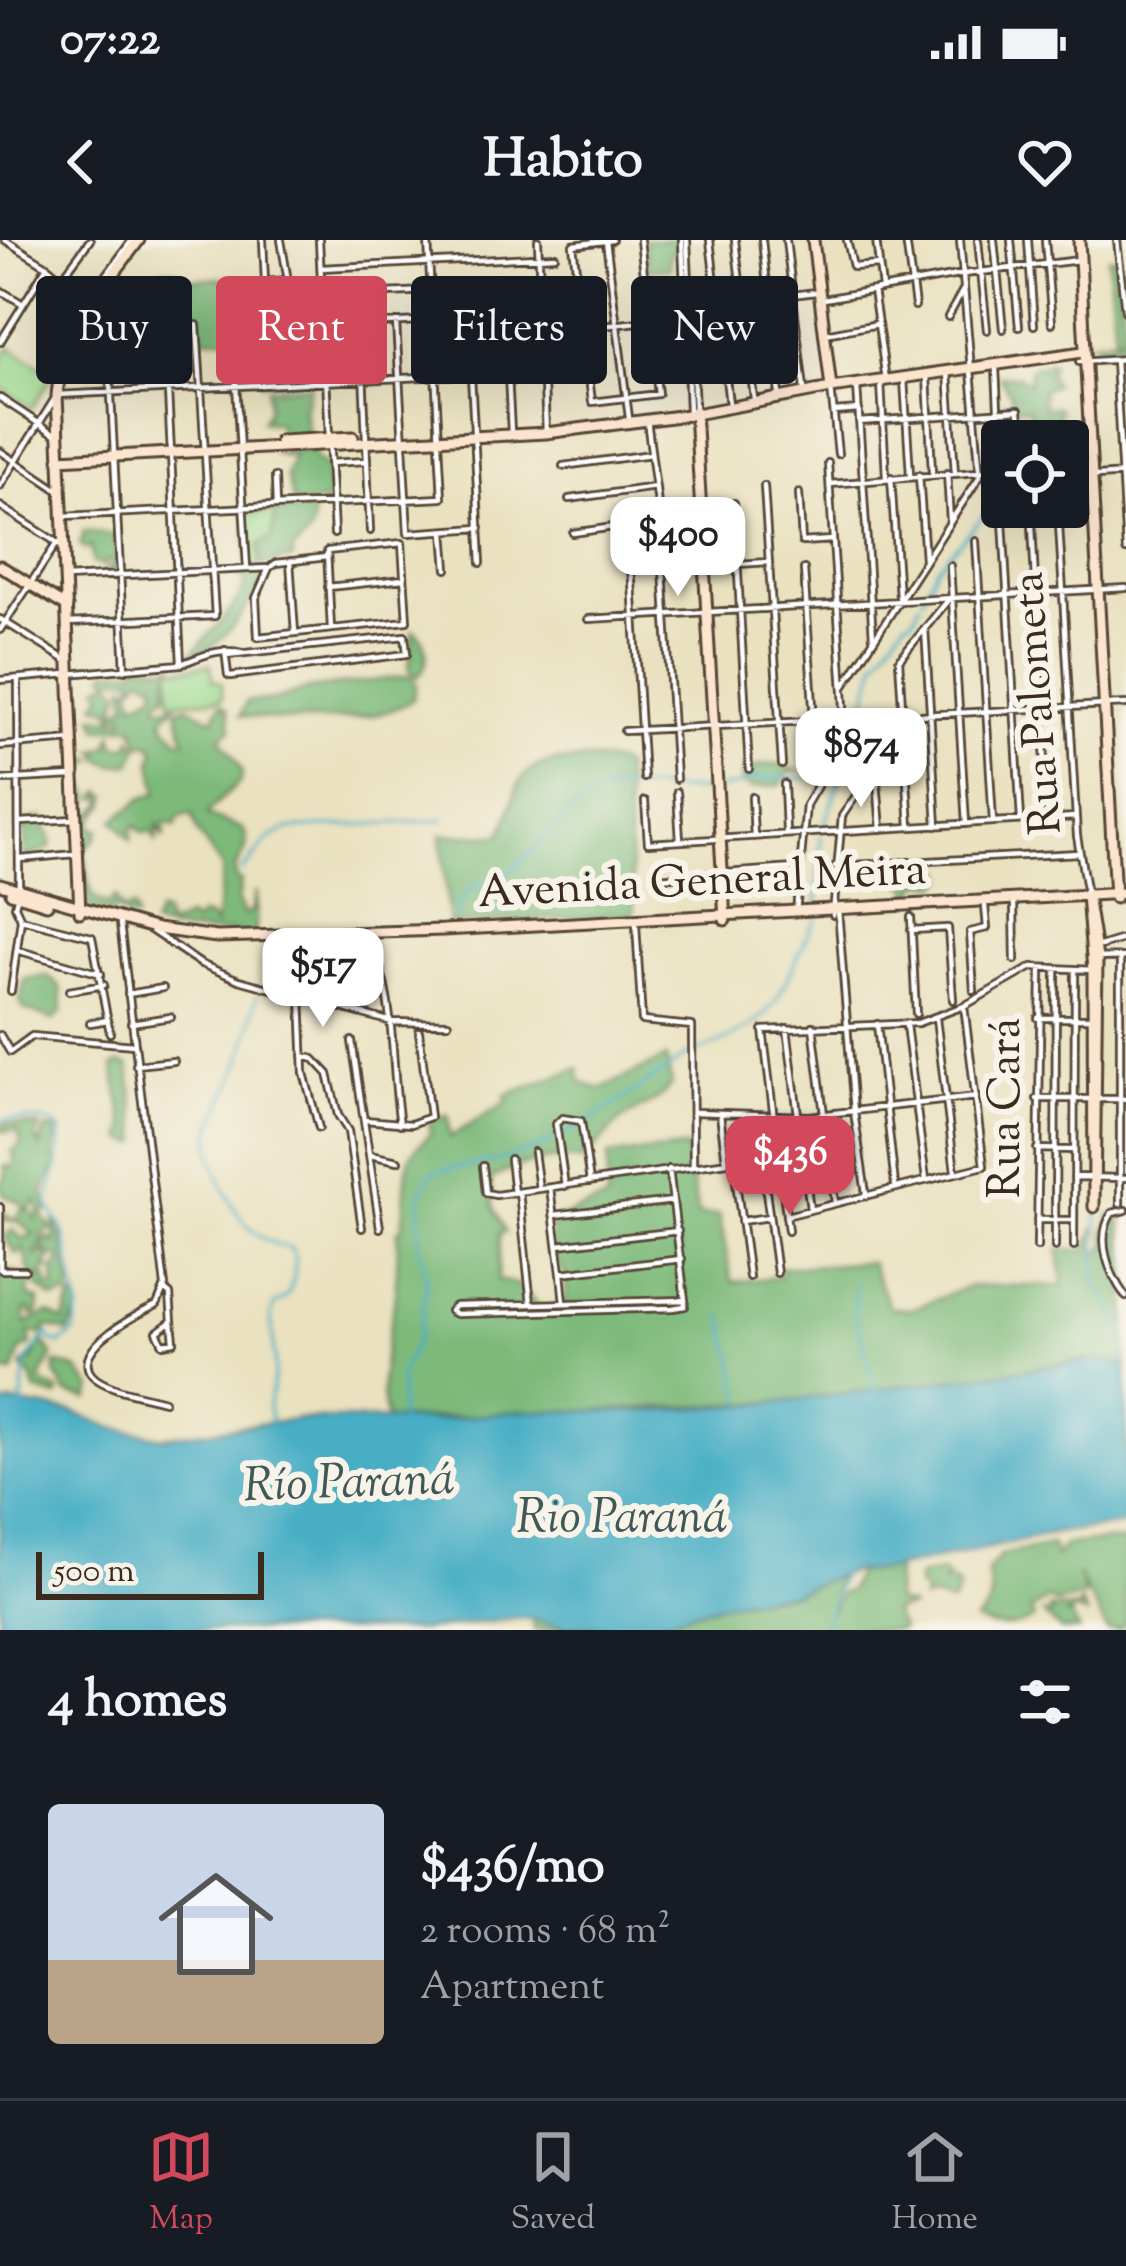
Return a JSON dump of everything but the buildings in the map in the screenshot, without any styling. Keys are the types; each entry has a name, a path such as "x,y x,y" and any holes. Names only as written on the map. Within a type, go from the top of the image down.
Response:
{"street":[{"path":"5,240 59,276"},
{"path":"90,240 67,271 94,291 135,240"},
{"path":"111,276 135,240"},
{"path":"262,240 265,276"},
{"path":"280,240 286,276"},
{"path":"319,240 320,276"},
{"path":"428,240 430,276"},
{"path":"538,240 539,276"},
{"path":"577,276 573,245 609,240 629,418"},
{"path":"640,240 644,276"},
{"path":"684,240 686,276"},
{"path":"710,240 714,276"},
{"path":"735,240 740,276"},
{"path":"762,240 766,276"},
{"path":"785,240 790,276"},
{"path":"813,240 838,454"},
{"path":"848,240 853,267 879,265"},
{"path":"876,240 882,288"},
{"path":"906,240 915,306"},
{"path":"844,686 980,471 960,240"},
{"path":"978,240 987,331"},
{"path":"994,240 1003,329"},
{"path":"1011,240 1019,327"},
{"path":"1028,240 1034,325"},
{"path":"1045,240 1052,323"},
{"path":"1077,240 1085,420"},
{"path":"1117,240 1125,311"},
{"path":"320,268 555,256"},
{"path":"798,295 873,290 1077,260"},
{"path":"0,342 47,266"},
{"path":"948,317 965,286"},
{"path":"0,290 23,304"},
{"path":"873,290 899,600"},
{"path":"396,322 408,535 480,528"},
{"path":"387,323 411,322"},
{"path":"607,326 631,323"},
{"path":"825,334 878,324"},
{"path":"68,623 214,616 197,325"},
{"path":"798,338 804,389"},
{"path":"692,412 804,389 995,363 1081,354 1126,359"},
{"path":"1115,360 1126,550"},
{"path":"995,363 998,420"},
{"path":"948,369 950,525"},
{"path":"926,372 933,474"},
{"path":"903,375 910,476"},
{"path":"387,379 411,377"},
{"path":"857,382 873,640"},
{"path":"59,384 60,545 67,604 80,910"},
{"path":"111,384 125,670"},
{"path":"168,384 181,664"},
{"path":"57,395 280,384"},
{"path":"325,384 334,534"},
{"path":"362,384 370,531"},
{"path":"62,516 442,498 435,384"},
{"path":"472,384 482,563"},
{"path":"509,384 511,433"},
{"path":"544,384 546,430"},
{"path":"590,384 592,402 658,394 657,384"},
{"path":"691,384 722,918"},
{"path":"727,384 729,404"},
{"path":"752,384 754,399"},
{"path":"778,384 779,394"},
{"path":"236,386 247,568"},
{"path":"59,456 546,430 692,412 830,386"},
{"path":"0,486 57,395"},
{"path":"0,398 58,436"},
{"path":"832,412 859,410"},
{"path":"860,422 1019,410 1020,420"},
{"path":"546,430 647,418"},
{"path":"647,418 660,520 676,779"},
{"path":"0,452 61,492"},
{"path":"563,466 651,454"},
{"path":"330,464 366,461"},
{"path":"796,912 806,805 843,748 845,720 828,463"},
{"path":"830,484 980,471"},
{"path":"1120,896 1106,763 1089,476 1124,474"},
{"path":"919,475 925,562"},
{"path":"275,477 276,506"},
{"path":"764,486 782,765"},
{"path":"569,499 656,487"},
{"path":"799,493 802,542 833,540"},
{"path":"734,503 749,770"},
{"path":"0,506 60,545"},
{"path":"573,533 660,520"},
{"path":"1004,528 1021,820"},
{"path":"1032,528 1048,818"},
{"name":"Rua Palometa","path":"1060,528 1076,817 1088,898"},
{"path":"444,532 447,569"},
{"path":"976,541 993,822"},
{"path":"269,568 256,598 258,637 406,621 402,543 328,551 331,629"},
{"path":"0,630 60,545"},
{"path":"630,549 644,778"},
{"path":"65,578 269,568 327,557"},
{"path":"290,561 295,633"},
{"path":"737,564 770,561"},
{"path":"0,563 67,604"},
{"path":"950,566 966,824"},
{"path":"804,569 818,781"},
{"path":"328,587 404,579"},
{"path":"588,619 1126,588"},
{"path":"910,827 899,660 950,598"},
{"path":"3,621 69,668"},
{"path":"925,627 938,826"},
{"path":"2,678 69,668 125,670 181,664 206,652 225,652 245,653 405,635 407,654 230,676 225,652"},
{"path":"312,647 314,665"},
{"path":"11,991 21,919 15,906 21,859 18,678"},
{"path":"624,731 1126,704"},
{"path":"866,1194 835,912 838,831 851,800 889,748 900,716"},
{"path":"0,746 73,740"},
{"path":"876,766 881,829"},
{"path":"0,780 75,776"},
{"path":"784,784 786,835"},
{"path":"677,792 680,841"},
{"path":"752,797 754,837"},
{"path":"645,801 648,843 1076,817"},
{"path":"21,822 77,819"},
{"path":"836,866 1079,853"},
{"path":"21,859 79,854"},
{"path":"657,878 798,868"},
{"name":"Avenida General Meira","path":"0,887 207,942 1120,896"},
{"path":"1088,898 1094,956 1095,1177"},
{"name":"Avenida General Meira","path":"722,918 796,912 911,914 1088,898"},
{"path":"1014,904 1016,960"},
{"path":"974,991 970,932 987,928 986,906"},
{"path":"911,914 916,1014"},
{"path":"21,919 92,938 110,1033"},
{"path":"120,921 165,1290 159,1301 114,1328 91,1352 88,1364 95,1378 164,1401"},
{"name":"Avenida General Meira","path":"120,921 185,935 335,940 369,936"},
{"path":"636,922 642,1021 692,1026 693,1165"},
{"path":"911,931 948,928 952,1000"},
{"path":"152,931 221,974 392,1022 448,1023"},
{"path":"369,936 392,1022 391,1064 400,1124"},
{"path":"299,938 306,1087 319,1128"},
{"path":"788,1232 763,1030 936,1018 1027,969 1075,971 1126,938"},
{"path":"335,940 340,1008"},
{"path":"17,951 101,974"},
{"path":"1094,956 1123,957 1123,1207 1112,1214 1103,1234 1114,1280 1126,1297"},
{"name":"Rua Cará","path":"1037,1247 1042,970"},
{"path":"1055,1247 1056,971"},
{"path":"1073,1246 1075,971"},
{"path":"303,977 382,972"},
{"path":"69,991 104,985"},
{"path":"128,994 163,988"},
{"path":"785,1216 985,1166 964,1006"},
{"path":"131,1023 171,1017"},
{"path":"936,1018 955,1172"},
{"path":"1038,1018 1095,1018"},
{"path":"90,1023 108,1020"},
{"path":"905,1023 926,1180"},
{"path":"877,1024 896,1187"},
{"path":"813,1026 835,1203"},
{"path":"787,1028 810,1210"},
{"path":"365,1120 411,1124 430,1117 419,1031"},
{"path":"0,1035 10,1052 32,1036 134,1045"},
{"path":"352,1041 380,1228"},
{"path":"303,1056 314,1059 328,1074 338,1115 349,1135 362,1228"},
{"path":"136,1065 174,1060"},
{"path":"692,1112 797,1117 976,1096"},
{"path":"1037,1099 1123,1099"},
{"path":"721,1114 749,1276"},
{"path":"746,1116 752,1158"},
{"path":"565,1186 556,1124 562,1118 581,1121 590,1182"},
{"path":"1037,1149 1074,1150"},
{"path":"535,1152 539,1190"},
{"path":"370,1155 398,1161"},
{"path":"483,1166 487,1193 517,1193 777,1155"},
{"path":"510,1159 532,1307"},
{"path":"532,1307 450,1311 455,1306 685,1300 669,1169"},
{"path":"763,1169 777,1273"},
{"path":"1073,1177 1123,1178"},
{"path":"550,1188 564,1306"},
{"path":"554,1215 674,1202"},
{"path":"0,1207 0,1269 25,1270"},
{"path":"741,1221 770,1217"},
{"path":"1037,1220 1073,1220"},
{"path":"557,1245 678,1231"},
{"path":"561,1273 682,1259"},
{"path":"165,1290 170,1294 172,1321"},
{"path":"159,1301 170,1304"}],"green space":[{"path":"644,240 680,240 680,247 670,256 670,268 648,270"},
{"path":"1117,257 1126,342 1099,347 1091,342 1123,336 1115,334 1108,258"},
{"path":"160,270 174,270 182,276 154,276"},
{"path":"216,278 216,338 204,338 192,321 192,279"},
{"path":"10,347 36,363 36,384 47,384 32,408 0,387 0,362"},
{"path":"1052,364 1048,372 1054,385 1042,390 1043,408 1057,407 1055,420 1032,420 1028,408 1000,407 1013,398 999,376 1018,376 1029,384 1030,368"},
{"path":"310,386 304,409 308,435 283,439 278,423 262,421 268,410 268,388"},
{"path":"314,450 315,458 327,466 329,502 294,504 286,476 293,457 271,452"},
{"path":"312,510 311,530 293,550 293,559 260,565 259,545 272,538 276,511"},
{"path":"276,511 272,538 259,545 260,565 248,566 245,514"},
{"path":"84,531 114,535 119,572 100,574 114,567 110,560 106,566 93,563 91,547 80,546"},
{"path":"240,572 265,572 235,624 213,645 189,658 237,601 246,579"},
{"path":"413,630 426,653 425,666 417,677 409,669"},
{"path":"176,662 167,675 167,694 157,703 161,708 176,705 163,718 181,741 185,740 177,710 187,706 213,719 221,704 228,709 231,729 220,739 242,776 207,815 243,829 246,835 245,850 235,869 244,915 252,911 256,891 256,931 252,933 182,932 152,926 158,913 164,914 168,927 187,918 195,923 199,916 215,925 223,869 198,833 192,814 179,817 176,826 163,823 165,838 157,825 157,842 151,831 143,833 136,826 131,840 114,820 158,793 152,762 155,752 150,743 140,744 134,726 99,728 94,716 125,720 123,713 114,716 108,707 96,705 103,693 99,686 111,680 121,691 114,711 127,705 125,685 135,703 156,692 155,682 142,677 133,687 134,677 109,678 105,674 109,670 137,669 138,663 167,667"},
{"path":"211,665 213,680 222,683 222,699 171,702 170,669"},
{"path":"410,676 416,684 413,699 377,714 330,720 240,716 247,701"},
{"path":"113,733 115,746 129,746 133,735 139,746 131,764 113,765 99,758 95,751 109,746"},
{"path":"78,754 94,760 85,767 79,763 80,777 91,794 88,816 104,804 102,796 95,799 102,791 108,796 105,806 92,820 93,829 99,829 96,839 84,849"},
{"path":"597,760 624,768 631,915 449,924 441,835 500,835 518,785 534,768 557,761"},
{"path":"779,764 798,771 787,773 780,785 750,788 742,781 742,773"},
{"path":"42,818 52,843 49,849 25,858 25,822"},
{"path":"82,854 93,897 108,905 115,897 123,911 133,908 136,918 115,908 111,913 86,904"},
{"path":"897,867 907,867 915,874 926,867 945,872 946,877 940,885 919,883 910,898 909,887 897,877"},
{"path":"48,976 61,988 62,1012 54,1020 24,1009 20,1001 25,979"},
{"path":"666,1058 672,1084 661,1097 620,1121 584,1160 536,1162 491,1179 493,1205 505,1232 500,1233 498,1280 516,1284 545,1313 566,1299 566,1277 551,1250 552,1220 607,1200 608,1156 686,1148 698,1215 719,1215 732,1282 781,1277 781,1268 870,1262 890,1308 912,1309 971,1286 1063,1286 1059,1250 1085,1250 1095,1229 1093,1248 1098,1253 1107,1245 1105,1232 1111,1215 1120,1220 1126,1262 1126,1365 1095,1360 1060,1363 973,1379 783,1402 387,1420 382,1380 395,1295 398,1230 402,1229 408,1164 430,1134 430,1122 448,1115 450,1137 506,1103 506,1095 579,1068 580,1082 600,1089"},
{"path":"113,1066 129,1066 139,1142 135,1144 123,1139 126,1130"},
{"path":"4,1124 40,1126 36,1137 40,1147 45,1129 57,1129 54,1157 58,1163 43,1192 48,1210 42,1215 52,1229 42,1233 41,1247 33,1253 46,1253 49,1269 40,1274 47,1278 48,1288 55,1287 54,1269 60,1262 57,1254 50,1257 42,1243 47,1237 54,1243 55,1219 72,1290 68,1296 53,1299 36,1285 39,1279 30,1274 23,1248 17,1254 4,1238 12,1230 23,1239 33,1234 18,1221 2,1220 3,1210 17,1220 20,1210 29,1210 36,1219 39,1207 35,1200 31,1208 24,1208 0,1188 4,1166 12,1167 12,1152 21,1144 18,1131 0,1131"},
{"path":"14,1271 31,1281 28,1296 39,1300 38,1314 25,1311 26,1324 49,1313 64,1322 72,1297 79,1310 68,1332 46,1326 44,1334 29,1333 31,1345 21,1350 13,1373 0,1371 0,1276"},
{"path":"42,1340 53,1355 39,1381 59,1391 58,1397 35,1390 23,1369"},
{"path":"55,1363 77,1369 92,1388 89,1399 67,1394 55,1373"},
{"path":"1126,1541 1126,1623 1119,1630 1107,1630 1078,1574 1085,1596 1055,1604 1048,1599 1031,1610 1034,1619 1011,1627 975,1621 989,1605 987,1572 1001,1555 1052,1545 1055,1557 1064,1545"},
{"path":"896,1567 895,1602 912,1607 893,1611 898,1630 534,1630 534,1620 582,1628 640,1627 725,1603 792,1593 838,1576 829,1614 840,1593 849,1591 857,1571"},
{"path":"946,1575 944,1584 948,1580 959,1586 951,1603 923,1600 924,1589 917,1588 919,1577"},
{"path":"1081,1602 1087,1615 1075,1610 1067,1615 1079,1630 1061,1630 1043,1614 1052,1613 1049,1609 1078,1609"}],"water":[{"name":"Rio Paraná","path":"1095,1360 1126,1365 1126,1524 1056,1533 887,1570 849,1572 792,1593 725,1603 640,1627 569,1627 523,1618 422,1630 0,1630 0,1405 73,1412 113,1428 163,1437 297,1419 435,1420 521,1411 649,1411 783,1402"}],"waterway":[{"path":"923,597 936,568 981,520"},
{"path":"863,715 876,662 905,621 913,619 920,603"},
{"path":"823,829 860,721"},
{"path":"721,788 750,779 806,778"},
{"path":"455,920 459,902 475,885 506,874 591,796 633,788 712,789"},
{"path":"242,871 270,838 287,829 444,820"},
{"path":"817,906 821,836"},
{"path":"698,1051 727,1040 764,1015 785,985 816,919"},
{"path":"257,996 241,1060 211,1140 218,1175 241,1217 261,1237 291,1248 295,1260 287,1297 274,1305 271,1314 275,1370 268,1408 271,1422"},
{"path":"400,1421 401,1373 418,1338 427,1285 419,1244 420,1197 431,1173 495,1161 545,1144 689,1054"},
{"path":"0,1120 41,1120 61,1130 58,1165 47,1203 64,1232 79,1307 74,1332 60,1344 50,1340 48,1333 26,1362 21,1406"},
{"path":"1098,1210 1095,1280 1126,1331"},
{"path":"855,1284 855,1314 877,1393"},
{"path":"723,1315 743,1401"},
{"path":"1123,1365 1126,1350"},
{"path":"799,1630 823,1627 842,1574"}],"water label":[{"name":"Río Paraná","path":"349,1485"}]}
